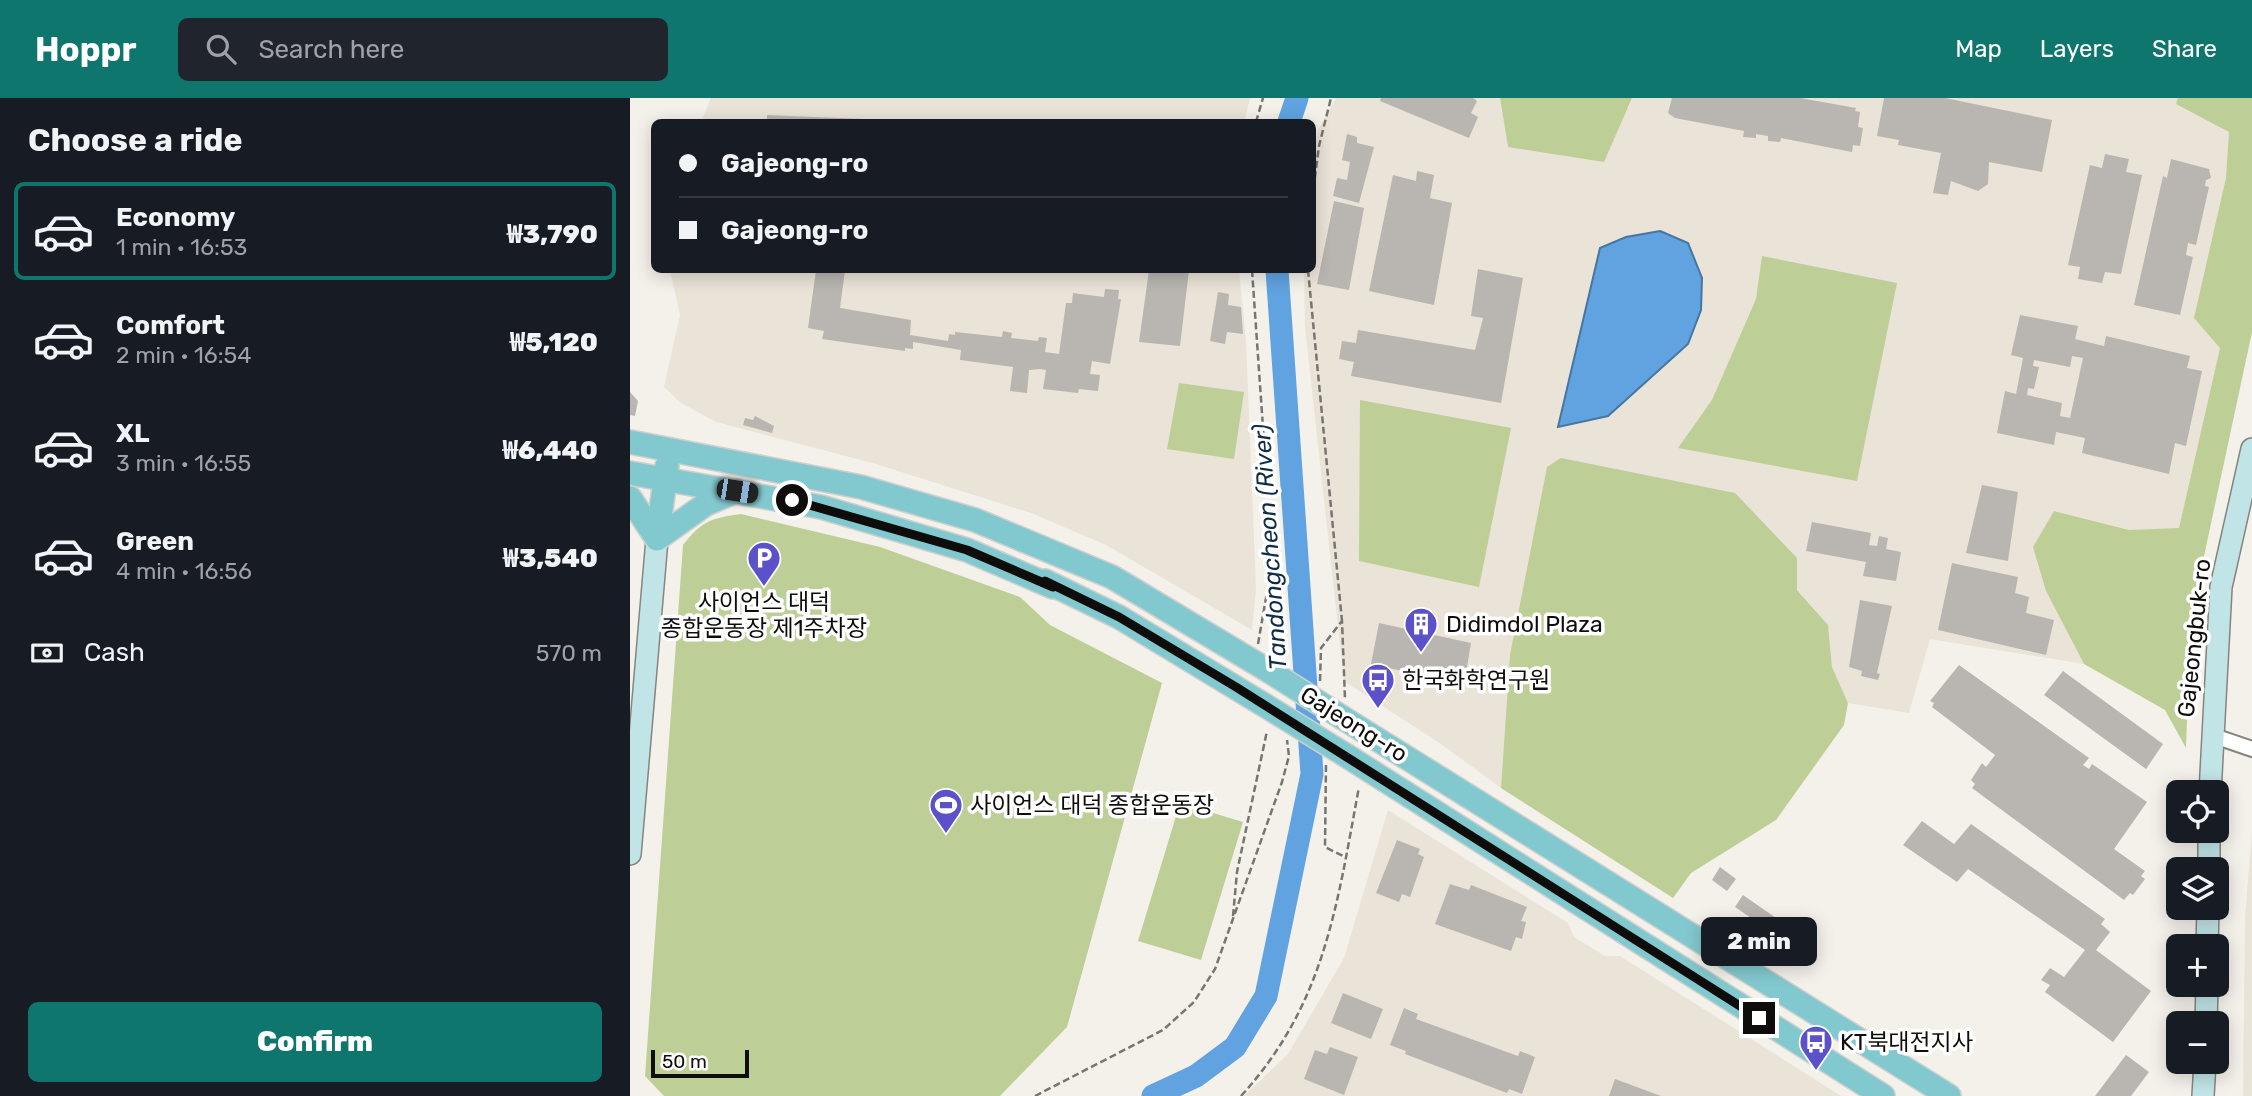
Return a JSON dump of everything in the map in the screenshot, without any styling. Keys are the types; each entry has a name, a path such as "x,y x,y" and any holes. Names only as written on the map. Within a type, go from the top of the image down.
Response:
{"main road":[{"name":"Gajeong-ro","path":"630,442 861,487 975,520 1112,577 1274,668 1343,718 1949,1096"},
{"path":"630,854 657,539 670,449"},
{"name":"Gajeongbuk-ro","path":"2210,780 2221,587 2252,449"},
{"name":"Gajeong-ro","path":"630,473 821,507 955,547 1053,587 1045,581 1119,617 1276,724 1348,757 1883,1096"},
{"path":"657,539 706,504 737,491"},
{"path":"630,498 657,539"},
{"path":"2203,1096 2204,1074"}],"street":[{"path":"2211,735 2252,749"}],"path":[{"path":"1257,119 1263,98"},
{"path":"1316,169 1331,98"},
{"path":"1252,273 1271,572 1274,668"},
{"path":"1308,273 1342,621"},
{"path":"1258,645 1271,572"},
{"path":"1035,1096 1175,1022 1194,1002 1215,969 1282,782 1289,756 1276,724"},
{"path":"1233,922 1237,872 1276,724"},
{"path":"1241,1096 1285,1041 1318,970 1329,935 1359,788"}],"shaded area":[{"path":"711,98 1250,98 1245,119 702,119"},
{"name":"한국화학연구원","path":"1336,98 1500,98 1508,147 1629,107 1632,98 2178,98 2177,104 2229,131 2220,348 2179,529 2129,530 2055,511 2046,591 2084,664 1930,639 1909,713 1848,703 1832,667 1828,625 1797,589 1797,558 1510,655 1501,788 1441,744 1344,681 1305,327 1304,273 1316,273 1318,130"},
{"path":"671,273 1239,273 1246,341 1256,588 1252,630 1106,545 1031,513 876,464 716,422 681,403 664,387 680,315"},
{"path":"1388,810 1568,923 1574,937 1605,956 1620,956 1841,1096 1244,1096 1288,1054 1344,958"},
{"path":"2252,832 2252,1096 2243,1096 2245,917"}],"green space":[{"path":"1500,98 1632,98 1604,162 1508,147"},
{"path":"2178,98 2252,98 2252,332 2191,617 2186,748 2165,710 2084,664 2046,591 2033,547 2054,511 2129,530 2179,528 2220,348 2194,318 2226,178 2229,132 2176,104"},
{"path":"1762,256 1897,283 1857,481 1678,448 1712,400 1756,299"},
{"path":"1179,383 1244,392 1234,459 1167,449"},
{"path":"1360,400 1511,428 1479,587 1359,561"},
{"path":"1561,458 1735,493 1797,558 1797,590 1828,625 1832,667 1848,703 1844,725 1776,820 1691,873 1673,898 1501,788 1510,655 1547,467"},
{"path":"741,514 880,547 1020,597 1050,625 1162,683 1067,1027 1000,1096 664,1096 645,1076 683,545 708,522"},
{"path":"1180,803 1243,822 1201,960 1138,941"}],"water":[{"path":"1660,231 1688,243 1702,278 1701,310 1688,344 1608,416 1558,427 1600,248 1626,237"}],"building":[{"path":"1381,98 1473,98 1477,101 1471,113 1478,117 1469,138 1380,101"},
{"path":"1672,98 1800,98 1856,108 1855,111 1860,112 1858,127 1863,128 1860,146 1853,145 1852,152 1781,138 1780,142 1768,141 1768,136 1756,134 1756,138 1743,137 1744,131 1675,118 1668,113"},
{"path":"1884,98 1945,98 2052,120 2042,172 1989,162 1988,184 1978,191 1951,181 1948,195 1933,193 1941,153 1898,145 1899,140 1877,136"},
{"path":"767,115 863,119 767,119"},
{"path":"1347,134 1357,137 1357,143 1374,147 1359,203 1333,196 1337,178 1347,180 1350,162 1342,160"},
{"path":"2105,154 2129,159 2126,172 2142,175 2121,274 2105,272 2102,283 2078,279 2080,267 2068,265 2090,165 2102,168"},
{"path":"2171,159 2209,169 2211,178 2206,180 2205,186 2209,187 2196,245 2188,243 2186,255 2193,257 2180,315 2134,305 2163,176 2167,178"},
{"path":"1417,171 1434,175 1430,198 1452,203 1434,305 1369,291 1393,175 1416,181"},
{"path":"1334,201 1364,208 1349,290 1317,284"},
{"path":"1478,269 1523,278 1501,403 1351,376 1354,362 1339,359 1342,341 1356,343 1358,330 1475,350 1483,318 1471,316"},
{"path":"816,273 845,273 840,308 911,320 910,335 948,341 949,334 955,335 955,332 1002,337 1003,331 1012,333 1011,338 1038,341 1039,337 1047,338 1045,352 1059,354 1066,303 1072,303 1073,293 1104,297 1105,289 1119,290 1118,299 1121,299 1110,364 1092,361 1090,374 1100,375 1098,391 1079,389 1078,393 1043,389 1046,370 1029,370 1027,393 1010,391 1013,367 960,360 961,350 913,342 913,349 905,348 905,351 822,339 824,331 808,328"},
{"path":"1149,273 1189,273 1180,346 1139,342"},
{"path":"1218,292 1229,294 1228,305 1241,307 1243,334 1227,332 1225,344 1210,341"},
{"path":"2020,315 2078,326 2075,339 2104,346 2106,336 2190,356 2187,368 2202,371 2186,446 2175,443 2169,474 2082,453 2085,438 2056,432 2054,445 1997,433 2005,391 2016,394 2023,358 2011,355","holes":["2072,356 2083,358 2070,418 2060,416 2062,403 2027,395 2028,388 2034,389 2039,367 2033,366 2034,360 2070,367"]},
{"path":"630,392 638,401 635,416 630,415"},
{"path":"755,416 774,426 772,433 743,425 745,418 753,420"},
{"path":"1982,485 2018,492 2008,561 1966,553"},
{"path":"1812,522 1871,533 1869,545 1877,546 1879,536 1888,538 1886,549 1901,552 1896,581 1863,576 1866,562 1806,551"},
{"path":"1952,563 2018,577 2015,593 2029,597 2026,613 2054,620 2046,655 1938,630"},
{"path":"1860,600 1892,606 1877,673 1880,674 1878,680 1861,676 1862,671 1849,667"},
{"name":"Didimdol Plaza","path":"1379,623 1471,643 1464,685 1371,664"},
{"path":"1959,665 2089,758 2083,765 2089,769 2092,764 2147,802 2114,849 2145,871 2141,876 2145,879 2133,895 2130,893 2124,900 1972,788 1975,784 1971,780 1982,763 1986,767 1995,755 1932,707 1934,703 1930,701"},
{"path":"2063,671 2163,744 2146,769 2044,695"},
{"path":"1922,821 1954,844 1971,824 2105,919 2101,924 2110,932 2096,950 2151,991 2113,1042 2045,992 2050,985 2041,980 2050,968 2064,977 2085,950 1968,869 1957,882 1903,845"},
{"path":"1397,840 1420,849 1418,854 1424,857 1410,897 1402,894 1399,902 1376,893"},
{"path":"1720,867 1736,879 1727,891 1712,880"},
{"path":"1450,884 1469,890 1471,885 1527,907 1521,921 1526,922 1522,939 1516,937 1511,951 1435,924"},
{"path":"1743,895 1796,932 1788,943 1735,907"},
{"path":"1343,993 1383,1009 1371,1039 1331,1023"},
{"path":"1404,1008 1418,1014 1416,1019 1518,1056 1520,1051 1535,1057 1522,1094 1509,1089 1507,1093 1405,1054 1406,1051 1390,1045"},
{"path":"1330,1047 1358,1057 1344,1095 1304,1079 1315,1050 1327,1054"},
{"path":"2126,1055 2149,1072 2131,1096 2095,1096"},
{"path":"1615,1079 1661,1096 1609,1096"}],"waterway":[{"name":"Tandongcheon (River)","path":"1290,119 1297,98"},
{"name":"Tandongcheon (River)","path":"1153,1096 1196,1076 1235,1047 1266,996 1312,774 1277,273"}],"place":[{"name":"사이언스 대덕 종합운동장 제1주차장","path":"764,588"},
{"name":"Didimdol Plaza","path":"1421,654"},
{"name":"한국화학연구원","path":"1378,710"},
{"name":"사이언스 대덕 종합운동장","path":"946,835"},
{"name":"KT북대전지사","path":"1816,1072"}],"route":[{"path":"792,500 967,550 1053,587 1045,581 1119,617 1360,764 1759,1018"}]}
